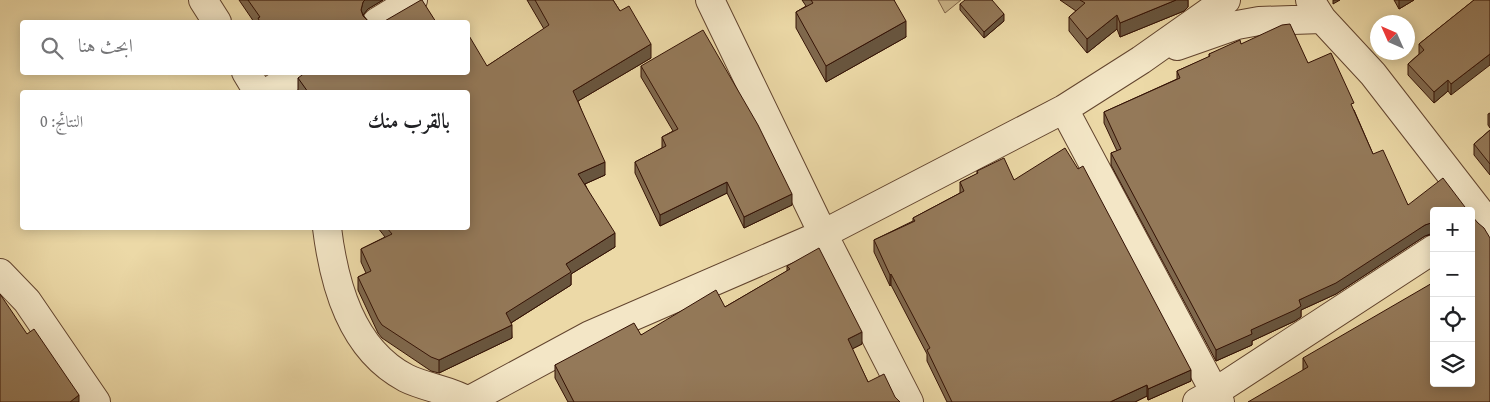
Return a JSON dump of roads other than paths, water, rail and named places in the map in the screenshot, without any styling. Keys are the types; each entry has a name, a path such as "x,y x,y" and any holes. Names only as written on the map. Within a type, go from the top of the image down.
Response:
{"street":[{"path":"203,0 216,20"},
{"path":"380,20 413,0"},
{"path":"710,0 823,234 909,402"},
{"path":"327,230 331,257 339,288 350,318 364,341 378,358 389,368 407,378 469,402 590,335 823,234 1064,109 1141,60 1226,0"},
{"path":"1141,60 1237,25 1316,10 1373,74 1481,222"},
{"path":"248,75 257,90"},
{"path":"271,90 294,75"},
{"path":"1064,109 1211,399 1430,252"},
{"path":"0,273 27,301 96,402"}]}
